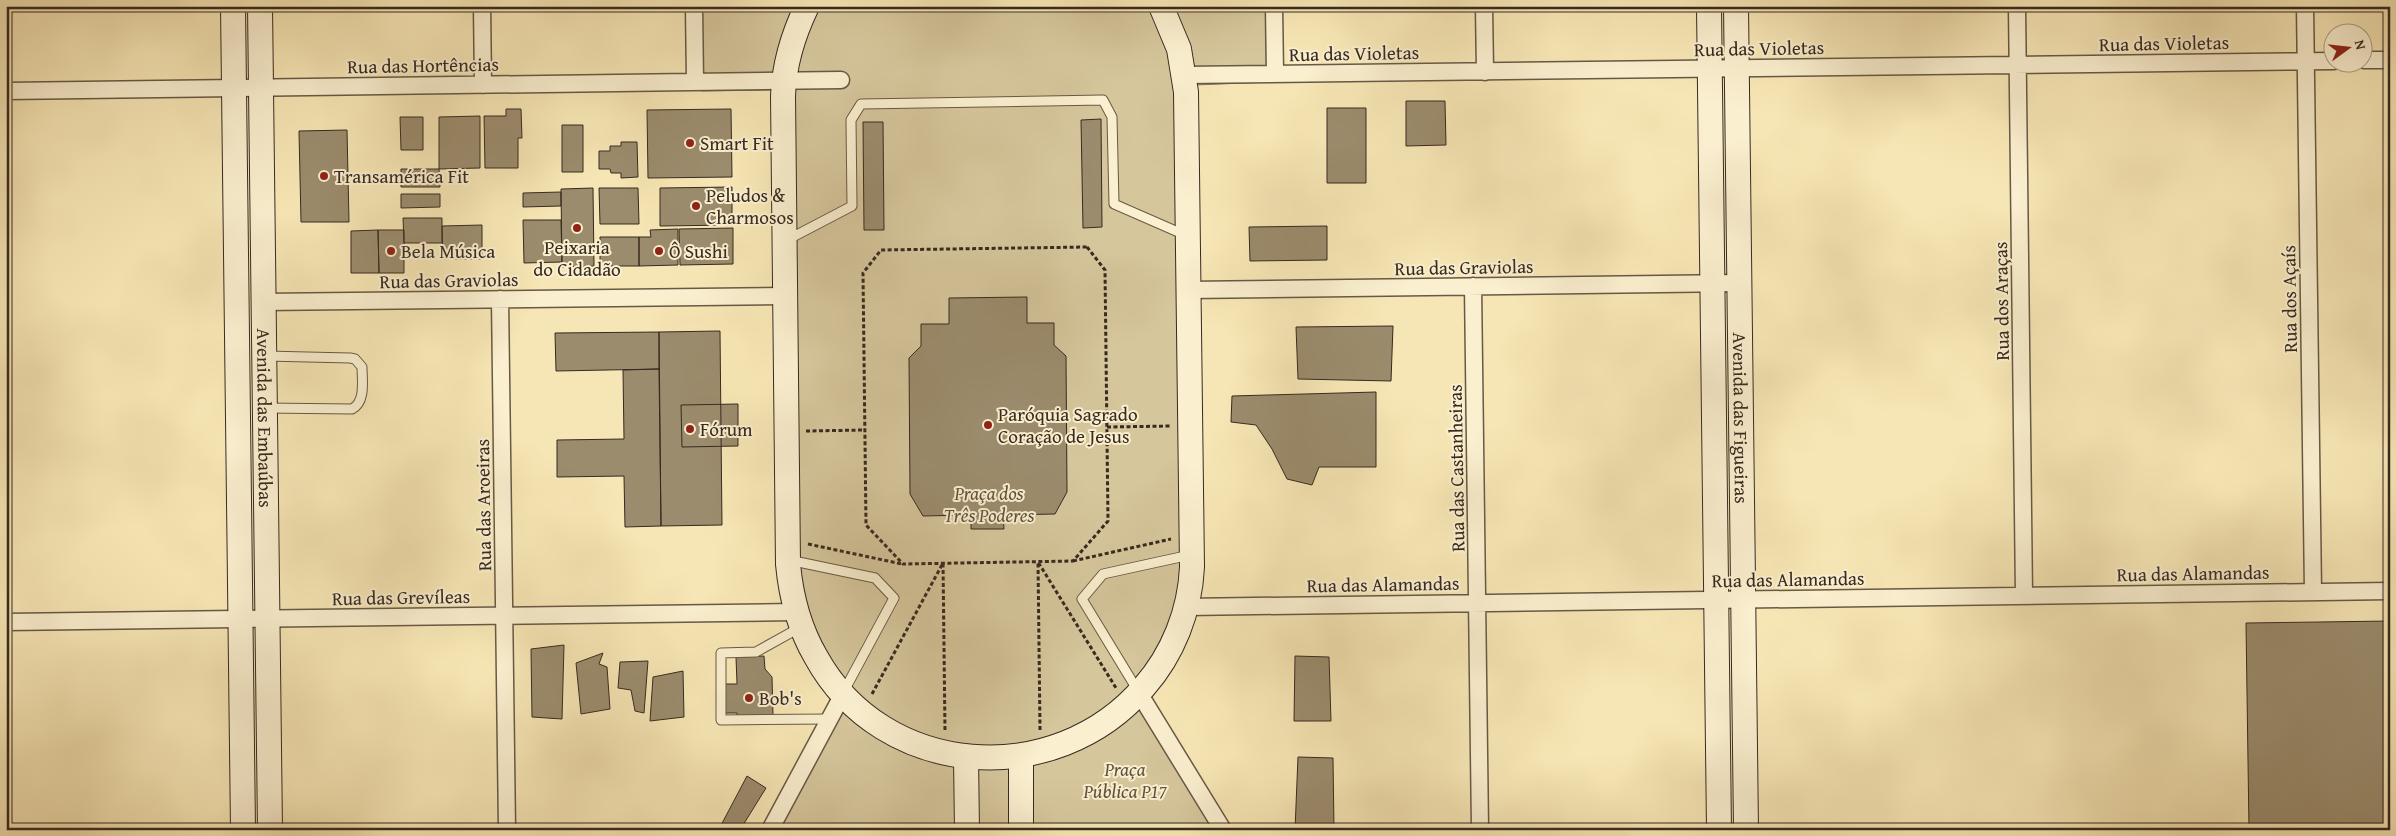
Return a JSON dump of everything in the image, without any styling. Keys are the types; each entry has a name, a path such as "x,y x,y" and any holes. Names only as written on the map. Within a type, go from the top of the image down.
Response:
{"street":[{"name":"Avenida das Embaúbas","path":"233,6 243,830"},
{"name":"Avenida das Embaúbas","path":"260,6 270,830"},
{"path":"482,6 483,85"},
{"path":"694,6 694,82"},
{"path":"807,6 791,45 783,81 788,550 790,584 799,619 816,658 843,694 862,712 914,744 956,755 992,759 1031,754 1070,743 1093,731 1133,699 1166,656 1178,632 1186,606 1191,580 1192,545 1185,76 1179,49 1161,6"},
{"path":"1274,6 1275,74"},
{"path":"1484,6 1485,72"},
{"name":"Avenida das Figueiras","path":"1709,6 1719,830"},
{"name":"Avenida das Figueiras","path":"1736,6 1746,830"},
{"name":"Rua dos Araças","path":"2017,6 2024,596"},
{"name":"Rua dos Açaís","path":"2305,6 2312,592"},
{"path":"2374,60 2390,60"},
{"name":"Rua das Violetas","path":"1185,76 2324,61"},
{"name":"Rua das Hortências","path":"6,91 840,80"},
{"name":"Rua das Graviolas","path":"1188,290 1739,283"},
{"name":"Rua das Castanheiras","path":"1473,286 1480,830"},
{"name":"Rua das Graviolas","path":"263,302 785,296"},
{"name":"Rua das Aroeiras","path":"500,299 507,830"},
{"name":"Rua das Alamandas","path":"1186,606 2390,591"},
{"name":"Rua das Grevíleas","path":"6,622 504,616 799,619"},
{"path":"770,830 843,694"},
{"path":"1133,699 1223,830"},
{"path":"1021,830 1031,754"},
{"path":"956,755 967,830"}],"lane":[{"path":"784,242 852,206 851,120 861,104 1103,100 1112,117 1114,204 1188,236"},
{"path":"264,356 350,358 355,359 362,367 361,400 358,406 352,409 265,408"},
{"path":"1133,699 1082,599 1103,574 1192,545"},
{"path":"788,550 875,578 894,598 843,694"},
{"path":"799,619 756,652 721,653 721,720 830,718"}],"path":[{"path":"903,564 866,524 863,273 881,250 1087,248 1105,270 1108,521 1073,561"},
{"path":"1107,427 1190,426"},
{"path":"787,431 865,430"},
{"path":"788,550 903,564 1073,561 1192,545"},
{"path":"1038,562 1133,699"},
{"path":"1031,754 1038,562"},
{"path":"862,712 942,563"},
{"path":"942,563 956,755"}],"green space":[{"path":"700,6 796,6 773,90 701,91"},
{"name":"Praça dos Três Poderes","path":"818,6 1150,6 1162,29 1175,78 1181,579 1163,639 1144,673 1112,705 1074,729 1034,742 991,747 949,742 909,729 871,706 839,674 831,664 819,641 807,605 800,580 793,115 798,56"},
{"path":"1173,6 1268,6 1269,82 1195,85"},
{"name":"Praça Pública P17","path":"1140,707 1216,830 777,830 842,708 892,742 916,755 951,765 990,768 1014,767 1037,763 1059,756 1101,736"}],"building":[{"path":"1406,101 1445,101 1446,145 1406,146"},
{"path":"1327,108 1366,108 1366,183 1327,183"},
{"path":"506,109 521,109 522,138 518,138 518,168 485,168 484,116 506,116"},
{"name":"Smart Fit","path":"731,109 732,177 648,178 647,110"},
{"path":"480,116 480,168 439,169 439,117"},
{"path":"400,117 423,117 423,150 401,150"},
{"path":"1101,119 1102,227 1083,228 1081,120"},
{"path":"863,122 883,122 884,230 864,230"},
{"path":"562,125 583,125 583,172 562,172"},
{"name":"Transamérica Fit","path":"347,130 349,222 301,222 299,131"},
{"path":"621,142 637,142 638,177 621,178 621,173 611,173 610,169 599,169 599,151 610,151 610,146 621,146"},
{"path":"401,169 439,169 440,187 401,187"},
{"name":"Peludos & Charmosos","path":"732,187 732,225 660,226 660,188"},
{"name":"Peixaria do Cidadão","path":"593,188 594,266 562,267 561,189"},
{"path":"599,188 638,188 639,224 600,224"},
{"path":"561,192 561,206 523,207 523,193"},
{"path":"401,194 440,194 440,207 401,208"},
{"path":"403,218 442,218 442,243 404,243"},
{"path":"523,220 561,220 562,262 524,263"},
{"path":"482,225 482,259 443,259 442,226"},
{"path":"1327,226 1327,260 1250,261 1249,227"},
{"path":"733,228 733,264 680,265 679,229"},
{"name":"Ô Sushi","path":"678,229 678,265 639,266 639,237 651,237 650,230"},
{"path":"378,230 379,273 351,273 351,231"},
{"name":"Bela Música","path":"378,230 404,230 404,273 379,273"},
{"path":"600,237 639,237 639,266 600,266"},
{"name":"Paróquia Sagrado Coração de Jesus","path":"1027,297 1027,323 1054,323 1054,345 1066,356 1067,492 1055,514 1003,515 1004,529 971,529 971,515 923,516 910,494 909,358 921,346 921,324 949,324 949,298"},
{"path":"1393,326 1391,381 1298,379 1296,327"},
{"name":"Fórum","path":"720,331 722,525 661,526 659,332"},
{"path":"659,332 659,369 556,371 555,333"},
{"path":"659,369 661,526 625,527 624,476 557,477 557,440 624,439 623,370"},
{"path":"1376,392 1376,467 1319,467 1312,485 1287,479 1272,449 1256,425 1231,422 1232,396"},
{"path":"738,404 738,446 682,447 681,405"},
{"path":"2390,621 2390,830 2249,830 2246,623"},
{"path":"564,645 562,719 532,717 531,649"},
{"path":"603,653 599,664 607,667 610,709 581,714 576,663"},
{"name":"Bob's","path":"764,656 765,669 772,677 773,715 737,716 737,713 725,713 725,684 737,684 736,657"},
{"path":"1295,656 1329,657 1331,721 1294,721"},
{"path":"648,661 644,713 635,711 631,690 618,688 620,662"},
{"path":"683,671 684,717 650,721 653,677"},
{"path":"1298,757 1333,758 1334,830 1295,830"},
{"path":"747,776 766,788 740,830 719,829"}],"place":[{"name":"Smart Fit","path":"690,143"},
{"name":"Transamérica Fit","path":"324,176"},
{"name":"Peludos & Charmosos","path":"696,206"},
{"name":"Peixaria do Cidadão","path":"577,228"},
{"name":"Bela Música","path":"391,251"},
{"name":"Ô Sushi","path":"659,251"},
{"name":"Paróquia Sagrado Coração de Jesus","path":"988,425"},
{"name":"Fórum","path":"690,429"},
{"name":"Bob's","path":"749,698"}]}
